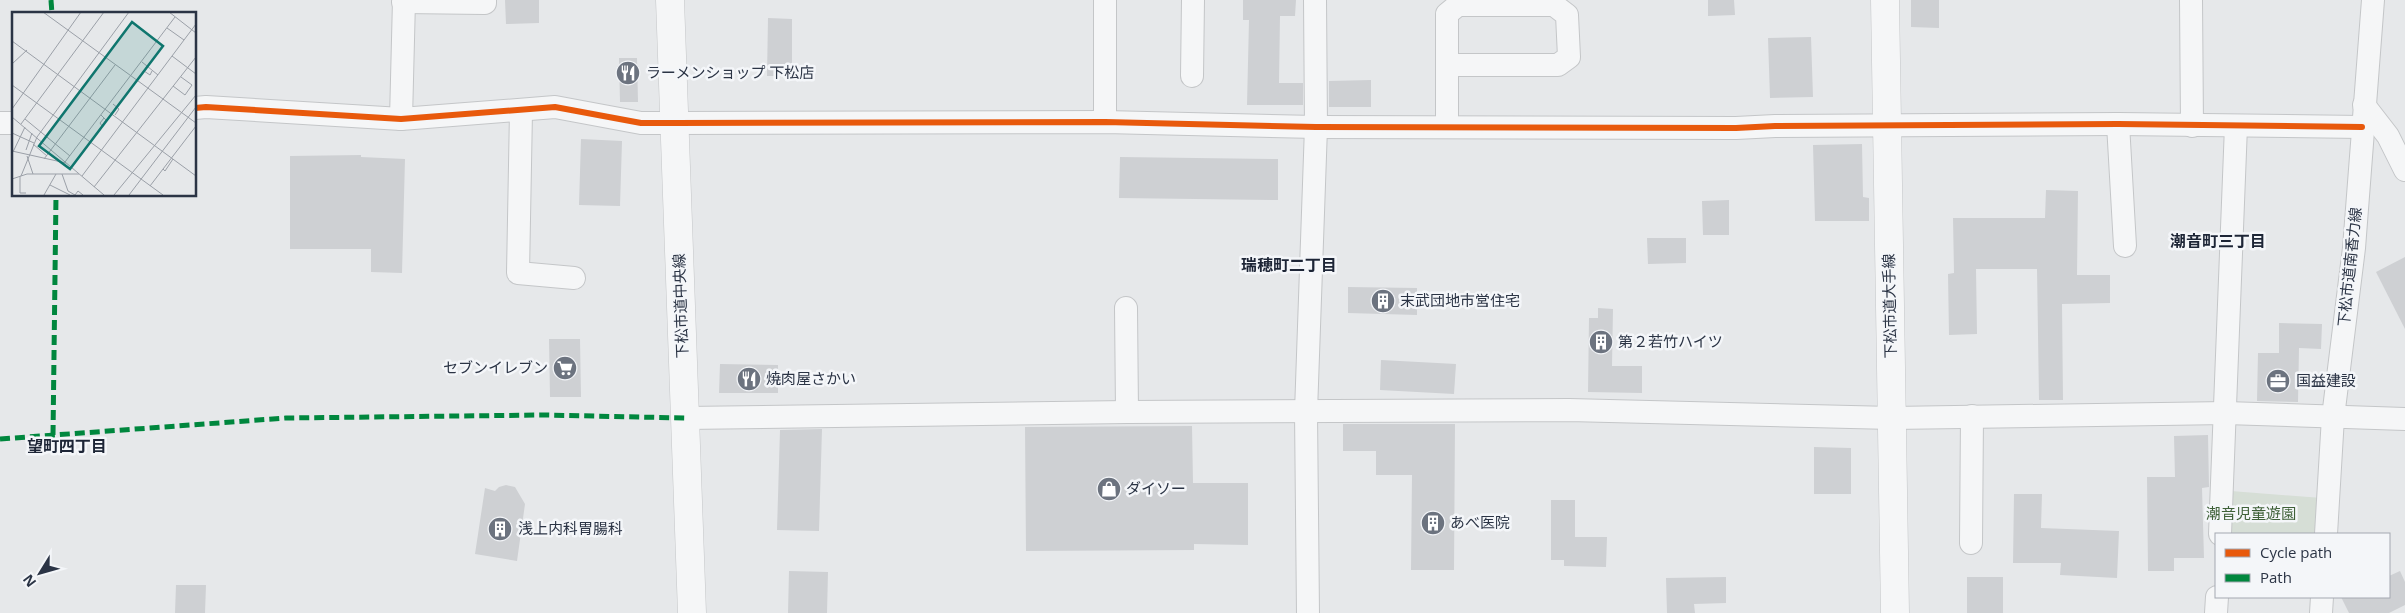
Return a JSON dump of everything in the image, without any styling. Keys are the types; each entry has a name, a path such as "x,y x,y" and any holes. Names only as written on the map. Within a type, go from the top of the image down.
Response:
{"street":[{"path":"401,119 404,1 484,3 485,0"},
{"name":"下松市道中央線","path":"670,0 692,613"},
{"path":"1104,0 1105,122"},
{"path":"1192,76 1193,0"},
{"path":"1308,613 1306,412 1316,127 1315,0"},
{"name":"下松市道大手線","path":"1885,0 1895,613"},
{"path":"2191,0 2192,126"},
{"name":"下松市道南香力線","path":"2326,533 2333,417 2354,248 2373,0"},
{"path":"1447,65 1558,65 1568,57 1566,15 1554,5 1458,5 1447,14 1447,65 1447,127"},
{"path":"196,108 401,119 555,107 641,123 1105,122 1316,127 1736,128 1775,126 2118,124 2236,126 2363,116 2388,136 2405,170"},
{"path":"521,111 518,273 574,278"},
{"path":"2118,124 2125,246"},
{"path":"2220,533 2236,126"},
{"path":"1126,308 1127,412"},
{"path":"685,418 1127,412 1570,410 1892,418 2226,413 2405,420"},
{"path":"1971,543 1972,416"},
{"path":"2216,613 2217,598"},
{"path":"2321,613 2322,598"}],"green space":[{"name":"潮音児童遊園","path":"2231,491 2322,498 2318,533 2227,533"}],"building":[{"path":"505,0 539,0 539,23 506,24"},
{"path":"1243,0 1296,0 1295,16 1280,16 1279,83 1303,83 1303,105 1247,105 1249,20 1243,20"},
{"path":"1708,0 1734,0 1735,15 1708,16"},
{"path":"1911,0 1939,0 1939,28 1911,27"},
{"path":"768,18 792,19 792,76 767,76"},
{"path":"1811,37 1813,97 1770,98 1768,38"},
{"name":"ラーメンショップ 下松店","path":"619,58 637,58 638,102 620,102"},
{"path":"1371,80 1371,107 1329,107 1329,81"},
{"path":"581,139 622,141 620,206 579,205"},
{"path":"1862,144 1863,197 1869,198 1869,221 1815,221 1813,145"},
{"path":"361,155 361,157 405,159 402,273 371,272 371,249 290,249 290,156"},
{"path":"1120,157 1278,159 1278,200 1119,198"},
{"path":"2046,190 2078,191 2077,275 2110,275 2110,303 2062,304 2063,400 2039,400 2037,269 1976,269 1977,334 1949,335 1948,274 1954,273 1953,218 2045,218"},
{"path":"1729,200 1729,235 1703,235 1702,201"},
{"path":"1647,238 1686,238 1686,263 1648,264"},
{"path":"2405,257 2405,329 2376,272"},
{"name":"末武団地市営住宅","path":"1348,287 1417,288 1417,315 1348,313"},
{"name":"第２若竹ハイツ","path":"1598,308 1613,309 1612,366 1642,366 1642,393 1588,392 1589,318 1598,318"},
{"name":"国益建設","path":"2279,323 2322,324 2321,349 2299,348 2298,402 2257,401 2258,353 2279,353"},
{"name":"セブンイレブン","path":"549,339 580,339 581,397 550,397"},
{"path":"1381,360 1456,364 1454,394 1380,390"},
{"name":"焼肉屋さかい","path":"720,364 778,365 778,393 719,393"},
{"name":"あべ医院","path":"1343,424 1455,424 1454,570 1411,570 1412,475 1376,475 1376,451 1343,451"},
{"name":"ダイソー","path":"1192,426 1193,483 1248,483 1248,545 1194,544 1194,550 1026,551 1025,427"},
{"path":"822,429 819,531 777,530 780,430"},
{"path":"2208,435 2209,487 2202,488 2204,558 2174,558 2174,571 2148,571 2147,477 2175,477 2174,436"},
{"path":"1814,447 1851,448 1851,494 1814,494"},
{"name":"浅上内科胃腸科","path":"506,485 515,487 525,504 517,561 475,554 485,488 495,491 499,487"},
{"path":"2014,494 2042,494 2041,528 2119,531 2117,578 2060,575 2061,563 2013,563"},
{"path":"1551,500 1575,500 1575,537 1607,537 1606,567 1564,566 1564,560 1551,560"},
{"path":"789,571 828,572 827,613 788,613"},
{"path":"2400,571 2405,582 2405,605 2389,613 2349,613 2342,598 2390,598 2390,576"},
{"path":"1726,577 1726,603 1694,604 1695,613 1667,613 1666,578"},
{"path":"1967,577 2003,577 2003,613 1967,613"},
{"path":"176,585 206,585 205,613 175,613"}],"marked path":[{"path":"51,0 52,12"},
{"path":"53,435 56,196"},
{"path":"0,439 286,418 544,415 685,418"}],"cycle path":[{"path":"196,108 401,119 555,107 641,123 1105,122 1316,127 1736,128 1775,126 2118,124 2362,127"}],"place":[{"name":"ラーメンショップ 下松店","path":"628,73"},
{"name":"末武団地市営住宅","path":"1383,301"},
{"name":"第２若竹ハイツ","path":"1601,342"},
{"name":"セブンイレブン","path":"565,368"},
{"name":"焼肉屋さかい","path":"749,379"},
{"name":"国益建設","path":"2278,381"},
{"name":"ダイソー","path":"1109,489"},
{"name":"あべ医院","path":"1433,523"},
{"name":"浅上内科胃腸科","path":"500,529"}],"district":[{"name":"潮音町三丁目","path":"2218,241"},
{"name":"瑞穂町二丁目","path":"1289,265"},
{"name":"望町四丁目","path":"67,446"}]}
